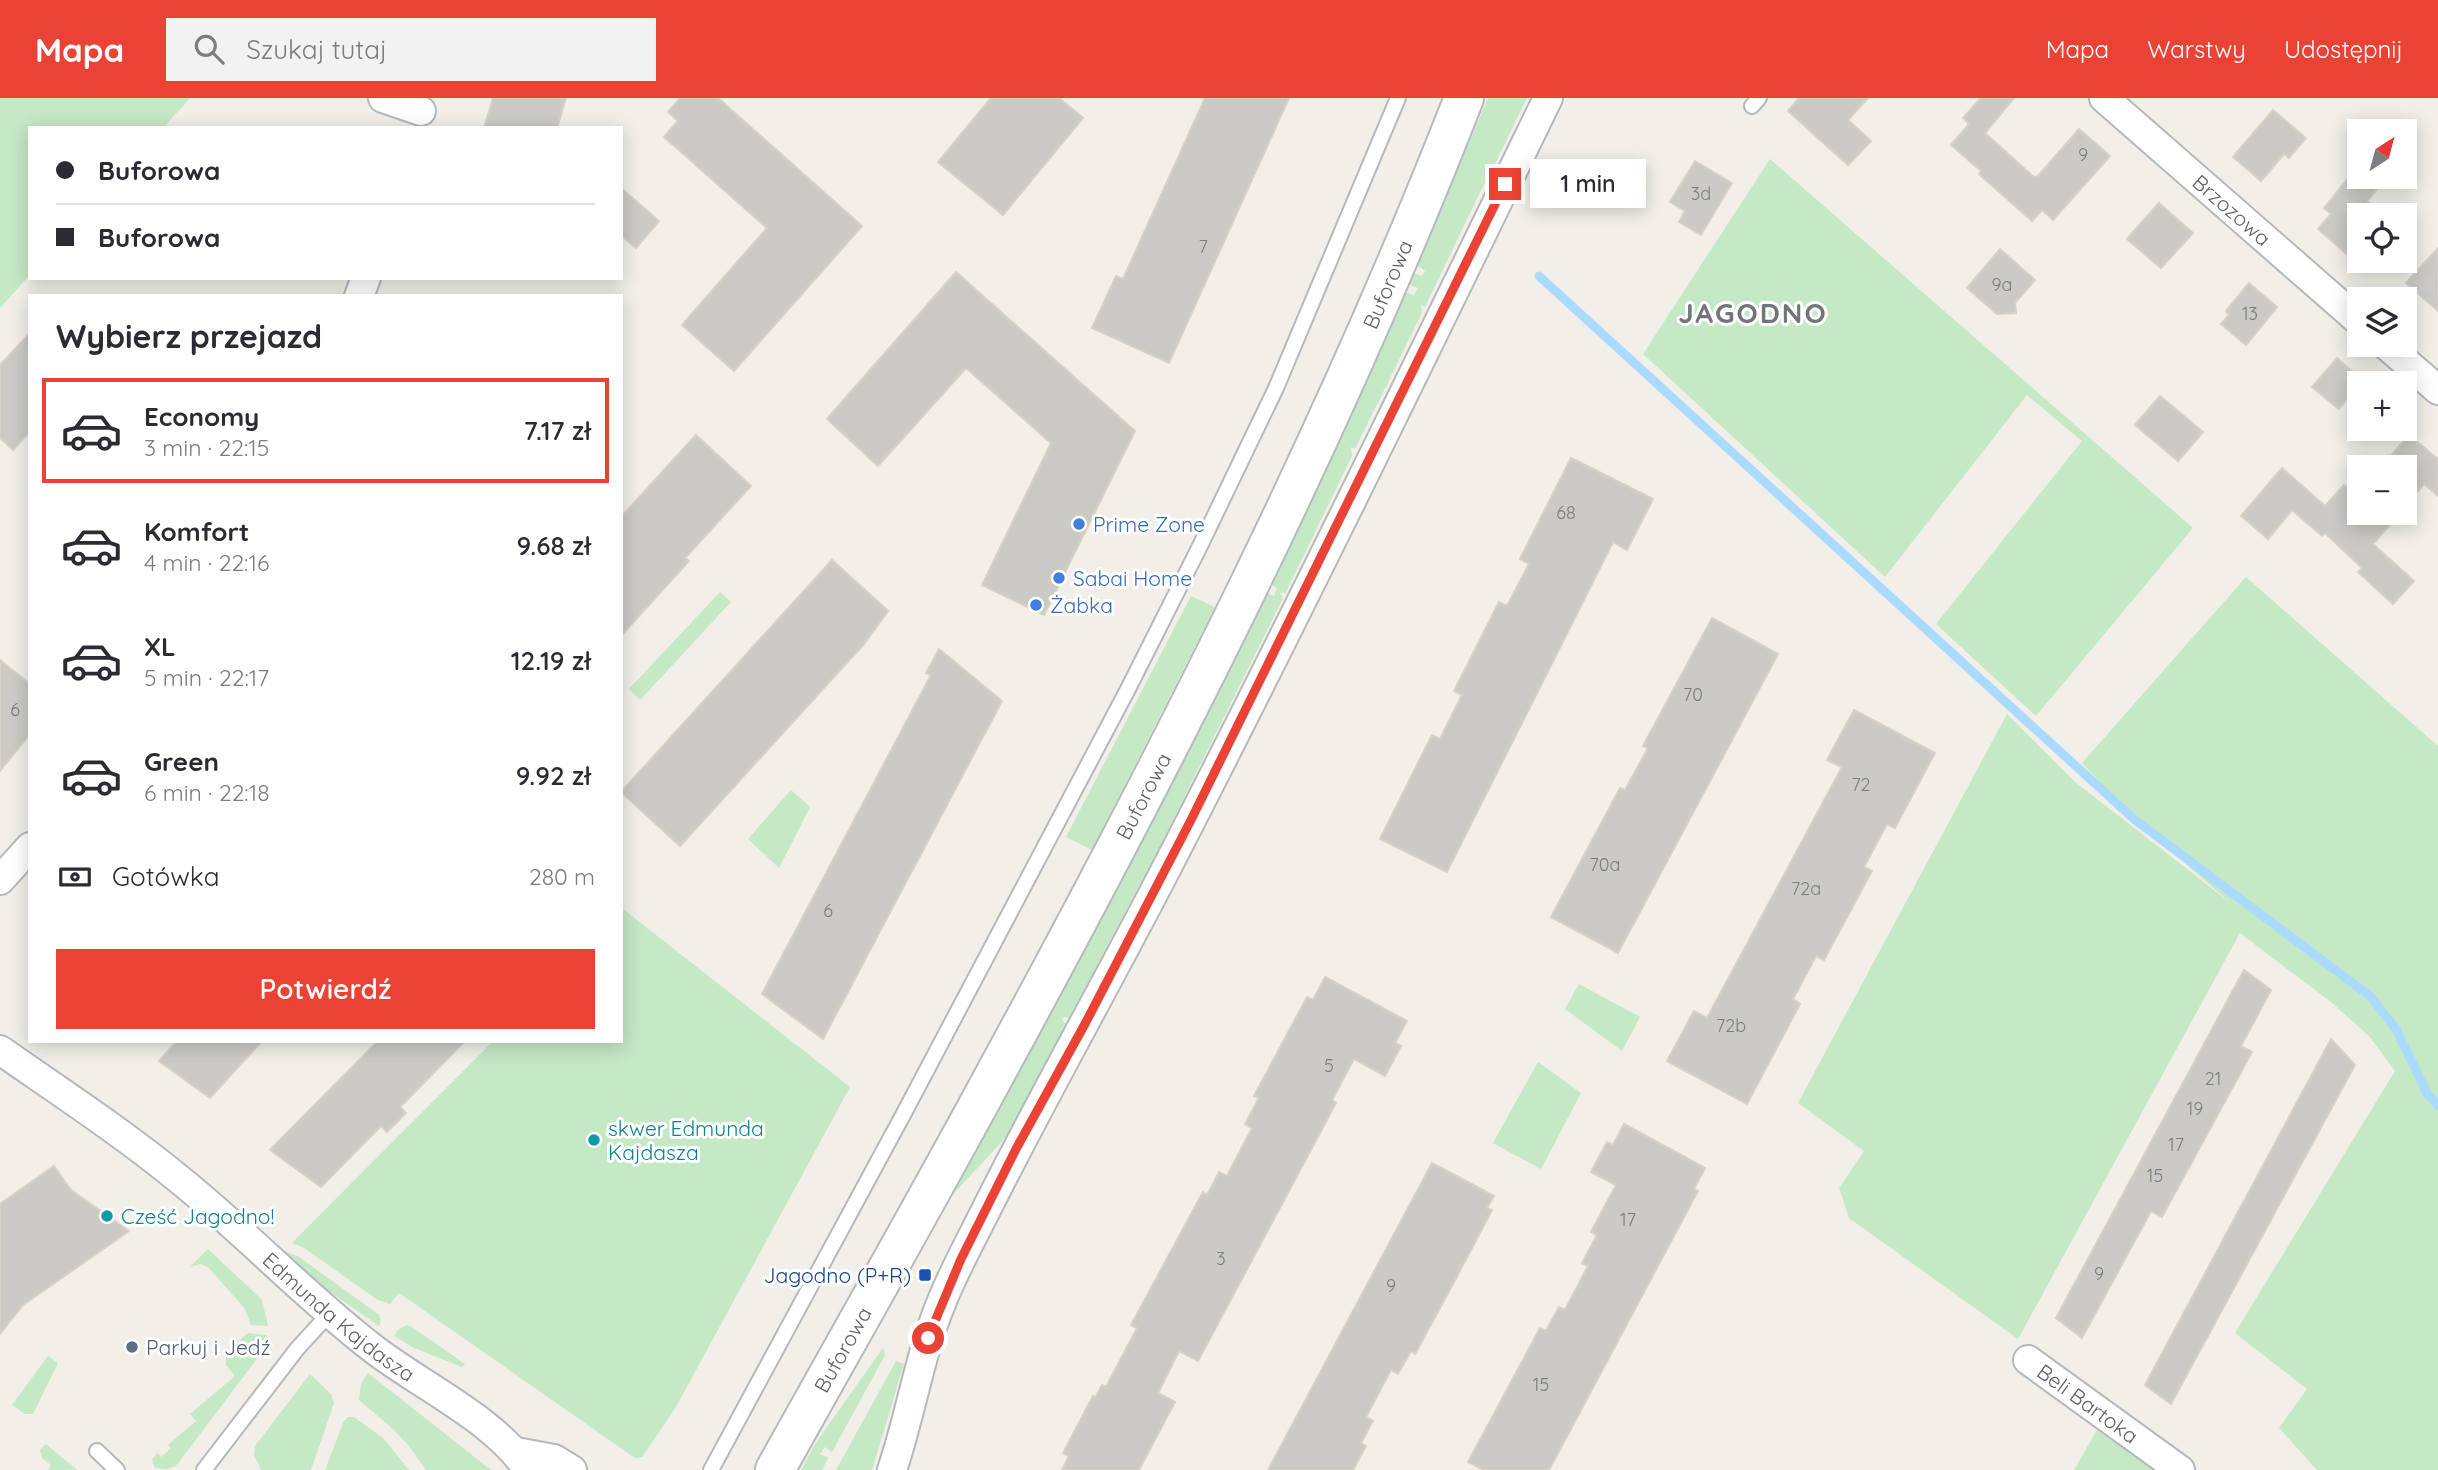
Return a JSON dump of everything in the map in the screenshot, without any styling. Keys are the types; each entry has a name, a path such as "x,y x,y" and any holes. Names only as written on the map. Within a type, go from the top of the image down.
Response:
{"main road":[{"name":"Buforowa","path":"775,1470 1000,1066 1155,774 1341,389 1398,261 1464,98"}],"street":[{"path":"383,98 421,112"},
{"path":"892,1470 922,1356 961,1259 1016,1149 1086,1022 1202,798 1548,98"},
{"name":"Brzozowa","path":"2104,98 2347,311"},
{"path":"2400,357 2438,390"},
{"path":"0,880 28,849"},
{"name":"Edmunda Kajdasza","path":"0,1049 180,1179 329,1314 374,1350 439,1392 522,1461 554,1459 572,1470"},
{"name":"Beli Bartoka","path":"2028,1360 2180,1470"}],"lane":[{"path":"711,1470 903,1115 1117,710 1201,544 1276,388 1398,98"},
{"path":"204,1470 296,1349 329,1314"},
{"path":"97,1451 117,1470"}],"green space":[{"path":"0,98 190,98 165,126 28,126 28,277 0,308"},
{"path":"1488,98 1527,98 1491,172 1488,169 1486,172 1488,176 1425,307 1421,305 1422,313 1355,449 1351,447 1352,456 1285,594 1280,594 1283,598 1154,858 1069,1018 1064,1017 1062,1020 1067,1024 1007,1136 945,1203 1266,593 1274,596 1277,588 1270,584 1405,292 1414,295 1418,288 1408,284 1413,273 1422,276 1425,271 1417,265"},
{"path":"1770,159 2193,528 2036,716 1936,624 2082,441 2027,395 1885,577 1643,354"},
{"path":"2246,577 2438,746 2438,1470 2317,1470 2279,1428 2307,1389 2235,1333 2395,1071 2370,1037 2331,1002 2240,933 2018,1339 1849,1218 1839,1188 1864,1151 1798,1103 2007,714 2075,782 2232,904 2135,820 2082,763"},
{"path":"720,592 731,602 640,700 629,689"},
{"path":"1191,596 1215,607 1092,850 1066,837"},
{"path":"791,790 810,807 779,868 748,839"},
{"name":"skwer Edmunda Kajdasza","path":"623,909 850,1087 676,1407 642,1457 635,1458 399,1293 390,1304 378,1300 304,1248 292,1243 491,1043 623,1043"},
{"path":"1579,984 1640,1017 1622,1051 1565,1009"},
{"path":"1538,1062 1581,1093 1541,1169 1493,1143"},
{"path":"208,1249 262,1300 268,1326 251,1325 245,1309 208,1267 200,1264 190,1267"},
{"path":"280,1249 299,1257 378,1314 381,1319 379,1326 313,1280 279,1251"},
{"path":"407,1325 465,1364 462,1367 414,1348 394,1336"},
{"path":"248,1333 267,1335 262,1352 176,1466 167,1469 155,1468 152,1459 158,1453 161,1457 171,1448 168,1445 196,1421 190,1414 235,1376 226,1365 224,1354"},
{"path":"883,1348 885,1355 832,1452 825,1447 820,1454 828,1458 822,1470 801,1470 817,1441"},
{"path":"48,1356 58,1363 33,1414 25,1414 12,1405"},
{"path":"896,1361 904,1364 872,1470 836,1470"},
{"path":"368,1373 491,1470 426,1470 393,1429 359,1400 361,1384"},
{"path":"310,1374 331,1394 334,1403 311,1470 261,1470 254,1455 255,1446"},
{"path":"348,1417 354,1417 383,1438 409,1470 325,1470"},
{"path":"2097,1430 2154,1470 2074,1470"},
{"path":"46,1444 77,1470 48,1470 51,1465 42,1458 40,1450"}],"building":[{"path":"493,98 566,98 558,126 485,126"},
{"path":"680,98 718,98 862,226 734,371 682,325 767,228 664,137 678,121 668,112"},
{"path":"991,98 1059,98 1083,118 1003,215 938,162"},
{"path":"1205,98 1289,98 1169,363 1092,328 1116,276 1123,279"},
{"path":"1799,98 1868,98 1848,120 1871,141 1848,165 1788,111"},
{"path":"1981,98 2014,98 1985,133 2034,177 2038,176 2079,129 2110,156 2053,220 2042,210 2032,221 1951,145 1969,124 1963,118"},
{"path":"2273,110 2306,138 2289,158 2284,154 2261,181 2233,157"},
{"path":"1695,161 1732,183 1701,235 1679,222 1685,211 1670,202"},
{"path":"2347,179 2347,189 2377,189 2367,201 2369,203 2347,203 2347,254 2318,229 2331,214 2324,208"},
{"path":"623,190 659,221 636,248 623,237"},
{"path":"2159,203 2193,233 2161,268 2127,239"},
{"path":"2438,248 2438,311 2417,293 2417,287 2411,287 2406,283"},
{"path":"2000,249 2035,280 2015,303 2016,313 1997,314 1967,288"},
{"path":"956,272 1135,431 1044,615 982,585 1051,443 966,368 878,466 827,419"},
{"path":"2249,283 2277,307 2246,345 2221,324 2229,315 2226,311"},
{"path":"28,335 28,433 13,450 0,438 0,365"},
{"path":"2337,358 2352,371 2347,371 2347,399 2339,409 2312,387"},
{"path":"2160,396 2203,432 2178,461 2135,425"},
{"path":"696,435 751,486 685,558 689,561 623,634 623,515"},
{"path":"2404,441 2416,441 2438,459 2438,496 2424,484 2417,492 2417,455 2392,455"},
{"path":"1571,458 1653,499 1627,550 1613,542 1447,872 1380,839 1432,735 1440,739 1462,695 1454,691 1499,602 1507,606 1529,564 1520,559"},
{"path":"2282,468 2325,506 2344,485 2347,488 2347,525 2390,525 2373,544 2414,581 2393,604 2358,572 2362,568 2325,533 2322,536 2292,510 2268,539 2241,516"},
{"path":"832,560 888,611 864,644 680,846 623,794 623,790"},
{"path":"1712,618 1778,654 1618,953 1551,917 1620,788 1625,790 1648,748 1643,746"},
{"path":"939,649 1002,701 823,1039 762,994 931,675 926,673"},
{"path":"0,660 28,682 28,736 0,771"},
{"path":"1854,710 1935,753 1895,828 1887,824 1864,867 1872,871 1824,960 1816,956 1793,999 1800,1004 1747,1104 1667,1061 1694,1011 1707,1018 1842,767 1827,760"},
{"path":"2244,970 2271,990 2241,1046 2252,1052 2162,1217 2151,1211 2082,1338 2056,1318"},
{"path":"1325,977 1407,1021 1395,1043 1401,1046 1385,1076 1354,1059 1332,1100 1336,1103 1198,1361 1179,1351 1158,1393 1175,1402 1139,1470 1062,1470 1069,1456 1063,1453 1093,1396 1095,1398 1102,1385 1106,1387 1137,1328 1131,1325 1203,1192 1207,1195 1219,1172 1227,1176 1252,1128 1245,1124 1259,1098 1254,1096 1307,997 1313,1000"},
{"path":"2331,1039 2355,1065 2171,1404 2145,1385"},
{"path":"175,1043 260,1043 210,1098 159,1061"},
{"path":"376,1043 463,1043 400,1107 406,1113 387,1132 381,1126 321,1187 270,1150"},
{"path":"1624,1124 1705,1168 1694,1189 1698,1191 1549,1470 1484,1470 1468,1462 1540,1328 1546,1331 1559,1307 1565,1310 1588,1266 1582,1263 1597,1235 1591,1232 1616,1185 1591,1172 1607,1142 1613,1145"},
{"path":"1432,1163 1494,1196 1487,1208 1492,1210 1453,1284 1415,1354 1411,1351 1398,1374 1391,1370 1366,1417 1373,1421 1361,1443 1366,1446 1353,1470 1268,1470"},
{"path":"54,1166 71,1190 129,1231 23,1305 0,1334 0,1204"}],"waterway":[{"path":"1539,276 2135,820 2370,996 2396,1029 2428,1095 2438,1105"}],"place":[{"name":"Prime Zone","path":"1079,524"},
{"name":"Sabai Home","path":"1059,578"},
{"name":"Żabka","path":"1036,605"},
{"name":"skwer Edmunda Kajdasza","path":"594,1140"},
{"name":"Cześć Jagodno!","path":"107,1216"},
{"name":"Jagodno (P+R)","path":"925,1275"},
{"name":"Parkuj i Jedź","path":"132,1347"}],"district":[{"name":"JAGODNO","path":"1753,312"}],"route":[{"path":"928,1338 961,1259 1016,1149 1086,1022 1191,820 1505,184"}]}
